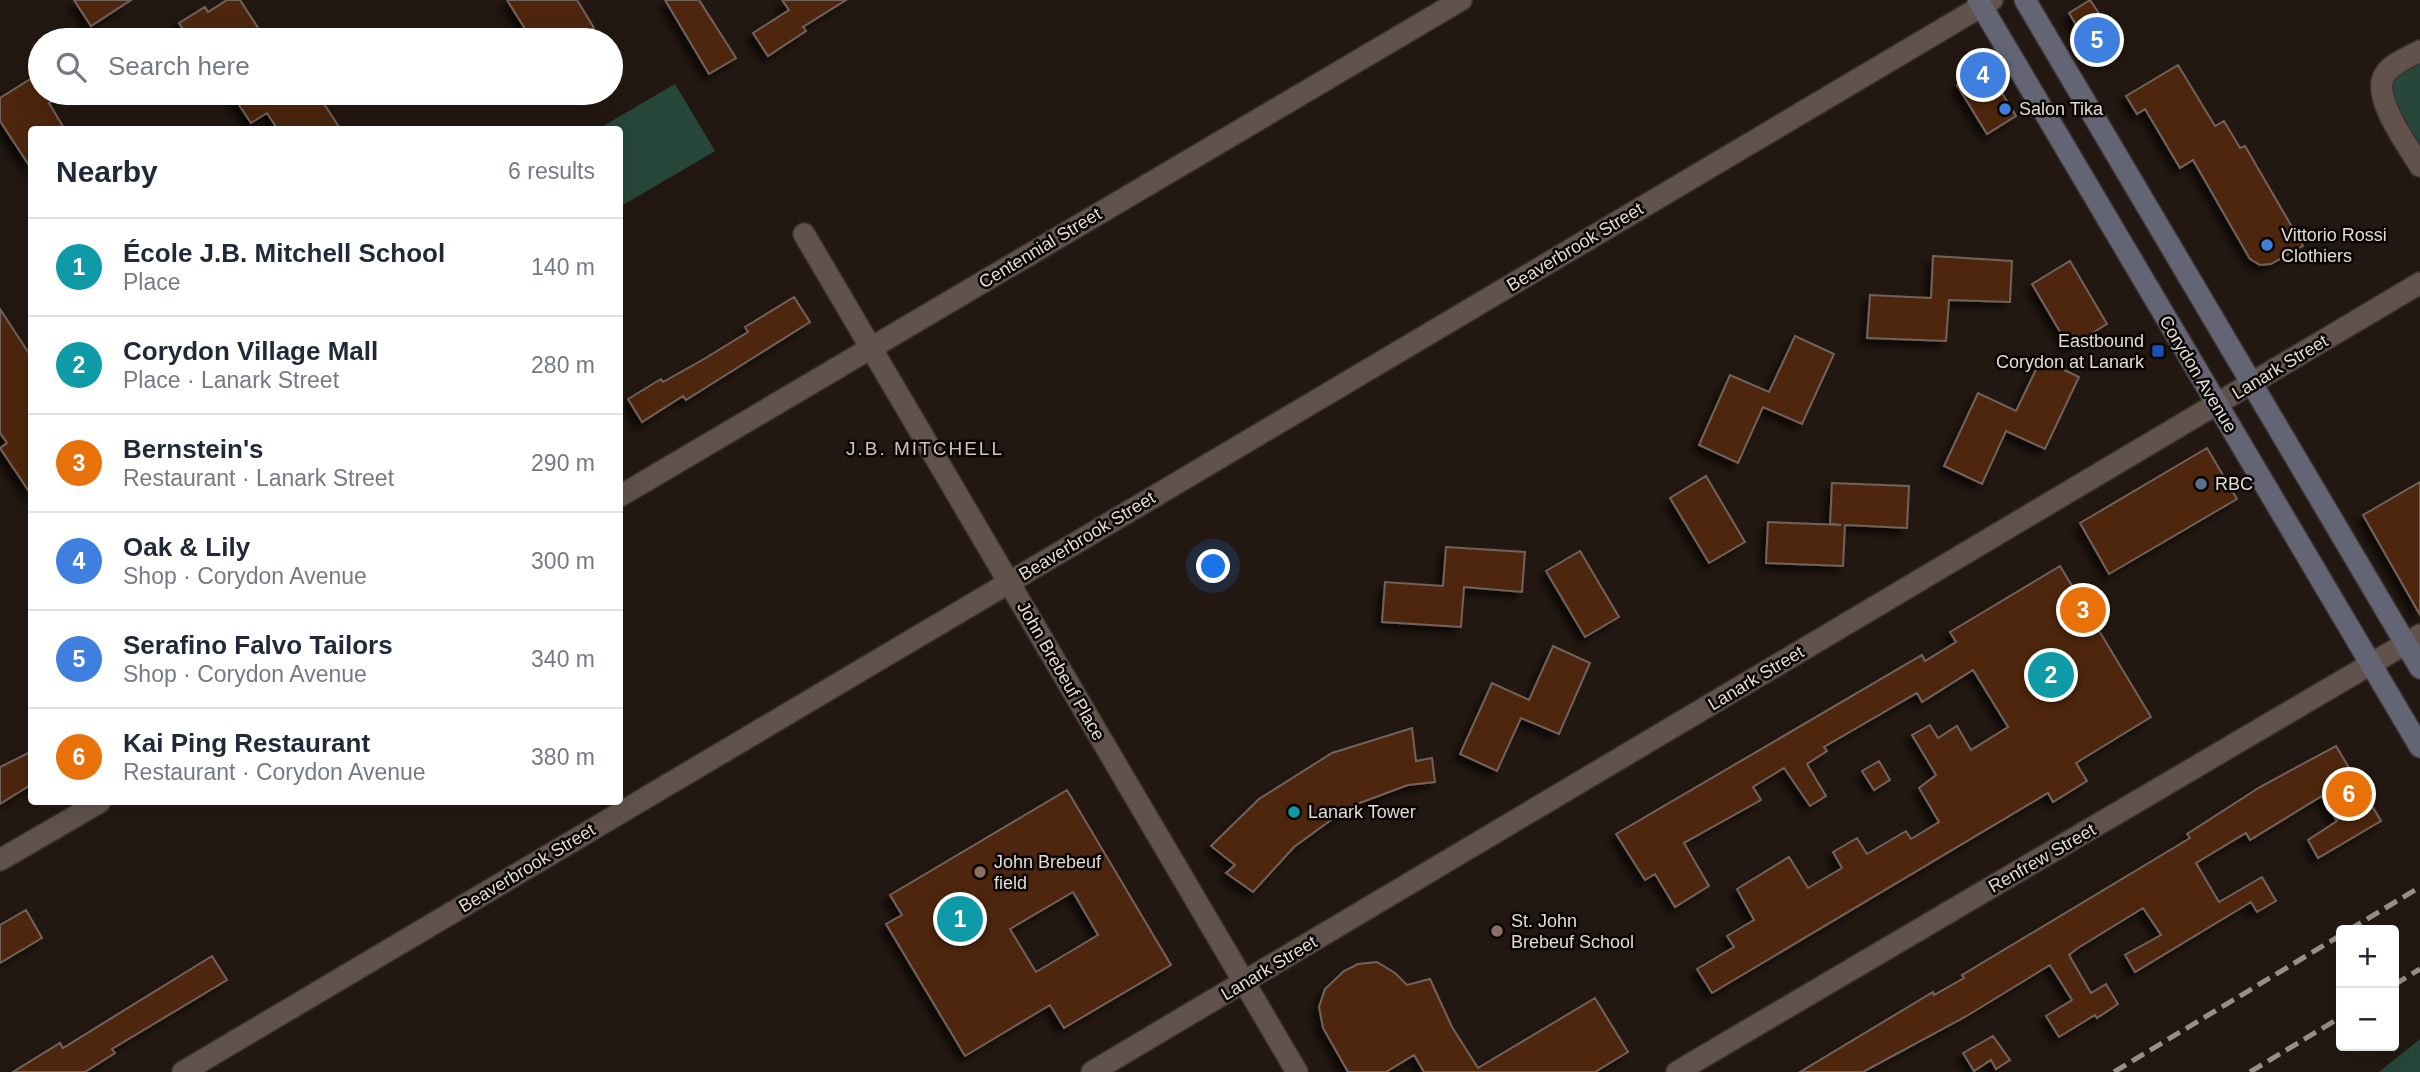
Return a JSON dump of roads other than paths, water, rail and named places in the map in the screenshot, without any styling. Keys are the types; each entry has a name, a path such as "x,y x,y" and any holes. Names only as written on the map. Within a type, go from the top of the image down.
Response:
{"main road":[{"path":"2025,0 2252,383 2413,639 2420,668"},
{"name":"Corydon Avenue","path":"1984,2 2216,406 2420,747"}],"street":[{"name":"Centennial Street","path":"623,494 1461,0"},
{"name":"Beaverbrook Street","path":"183,1072 1984,2"},
{"path":"2420,51 2399,62 2384,76 2382,90 2388,111 2420,166"},
{"name":"John Brebeuf Place","path":"804,234 873,347 1297,1072"},
{"name":"Lanark Street","path":"1092,1072 2420,283"},
{"name":"Renfrew Street","path":"1677,1072 2413,639"},
{"path":"0,860 95,805"}],"railway":[{"path":"2357,925 2420,887"},
{"path":"2114,1072 2336,938"},
{"path":"2399,982 2420,969"},
{"path":"2250,1072 2336,1020"}],"place":[{"name":"Serafino Falvo Tailors","path":"2097,40"},
{"name":"Oak & Lily","path":"1983,75"},
{"name":"Salon Tika","path":"2005,109"},
{"name":"Vittorio Rossi Clothiers","path":"2267,245"},
{"name":"Eastbound Corydon at Lanark","path":"2158,351"},
{"name":"RBC","path":"2201,484"},
{"name":"Bernstein's","path":"2083,610"},
{"name":"Corydon Village Mall","path":"2051,675"},
{"name":"Kai Ping Restaurant","path":"2349,794"},
{"name":"Lanark Tower","path":"1294,812"},
{"name":"John Brebeuf field","path":"980,872"},
{"name":"École J.B. Mitchell School","path":"960,919"},
{"name":"St. John Brebeuf School","path":"1497,931"}],"district":[{"name":"J.B. MITCHELL","path":"925,448"}]}
